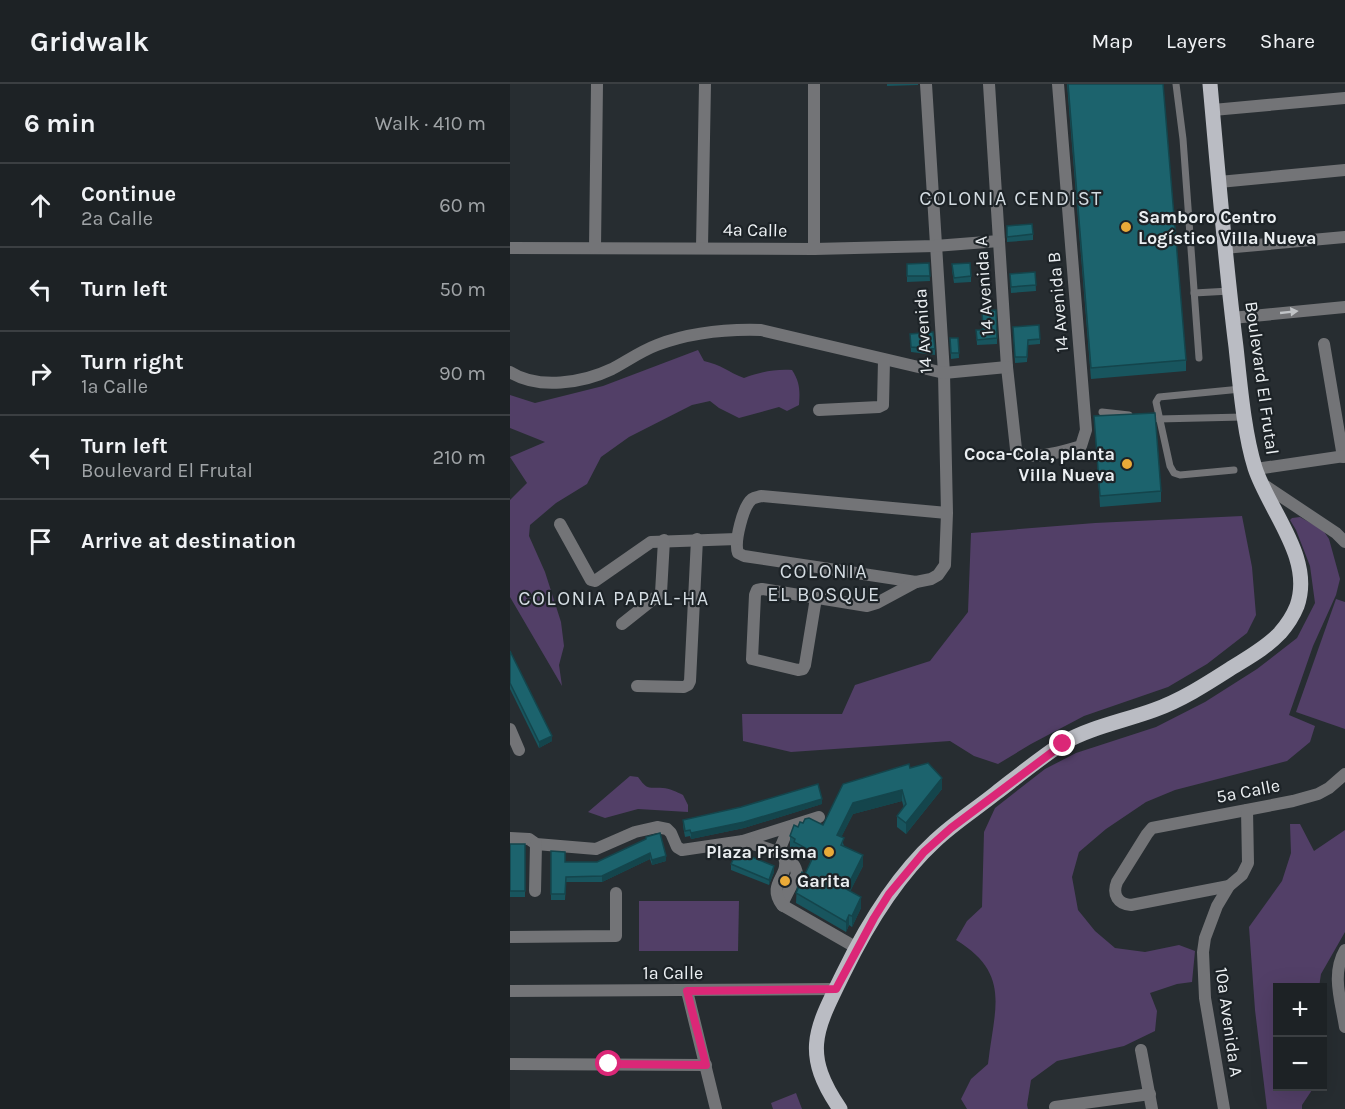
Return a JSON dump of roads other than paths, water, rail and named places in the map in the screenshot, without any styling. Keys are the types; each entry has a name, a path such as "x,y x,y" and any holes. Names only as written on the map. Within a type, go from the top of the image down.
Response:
{"main road":[{"name":"Boulevard El Frutal","path":"840,1109 821,1076 815,1051 819,1029 857,948 889,894 924,852 938,838 1063,744 1084,733 1151,711 1187,695 1265,646 1283,630 1295,610 1299,598 1301,575 1290,542 1259,476 1241,389 1224,248 1210,84"}],"street":[{"path":"595,248 597,84"},
{"path":"702,247 705,84"},
{"path":"814,84 814,249"},
{"name":"14 Avenida","path":"916,582 931,579 945,565 947,513 944,373 926,84"},
{"name":"14 Avenida A","path":"989,84 1007,367 1016,448"},
{"name":"14 Avenida B","path":"1016,448 1024,456 1053,453 1081,446 1086,437 1058,84"},
{"path":"1213,110 1345,98"},
{"path":"1219,182 1345,170"},
{"path":"1224,248 1345,237"},
{"name":"4a Calle","path":"510,249 702,247 814,249 935,246 999,241"},
{"path":"1232,318 1345,307"},
{"path":"510,372 538,382 580,379 610,370 658,345 737,329 761,330 944,373 1007,367"},
{"path":"1259,476 1344,456 1324,344"},
{"path":"819,410 883,405 884,360"},
{"path":"1259,476 1342,536"},
{"path":"916,582 744,556 738,553 737,539 747,507 751,500 761,496 947,513"},
{"path":"560,524 591,580 595,582 651,543 664,540 737,539"},
{"path":"637,686 684,687 688,685 698,539"},
{"path":"622,624 661,593 664,540"},
{"path":"816,598 805,665 802,669 798,670 752,658 757,590 762,589 867,606 916,582"},
{"path":"510,729 519,750"},
{"name":"5a Calle","path":"1229,886 1131,905 1118,900 1114,890 1116,882 1152,828 1318,794 1338,782 1345,774"},
{"name":"10a Avenida A","path":"1224,1109 1205,998 1202,966 1204,945 1216,906 1229,886 1242,875 1248,863 1247,810"},
{"path":"510,838 522,837 536,844 596,849 635,832 657,827 667,829 676,845 682,850 743,841 819,817"},
{"path":"781,855 789,827"},
{"path":"743,841 781,855 795,865 797,874 783,906 857,948"},
{"path":"535,891 536,844"},
{"path":"510,937 616,936 616,893"},
{"path":"1345,950 1337,969 1345,1025"},
{"name":"1a Calle","path":"510,991 836,989"},
{"path":"687,991 716,1109"},
{"path":"1141,1050 1152,1109"},
{"path":"510,1064 706,1065"},
{"path":"1055,1107 1150,1094"}],"lane":[{"path":"1176,84 1183,139 1199,358"},
{"path":"1194,293 1230,291"},
{"path":"1234,471 1180,475 1174,473 1170,466 1156,402 1159,397 1241,389"},
{"path":"1102,412 1137,416"},
{"path":"1148,418 1246,417"}],"place":[{"name":"Samboro Centro Logístico Villa Nueva","path":"1126,227"},
{"name":"Coca-Cola, planta Villa Nueva","path":"1127,464"},
{"name":"Plaza Prisma","path":"829,852"},
{"name":"Garita","path":"785,881"}],"district":[{"name":"COLONIA CENDIST","path":"1011,198"},
{"name":"COLONIA EL BOSQUE","path":"824,582"},
{"name":"COLONIA PAPAL-HA","path":"614,598"}]}
